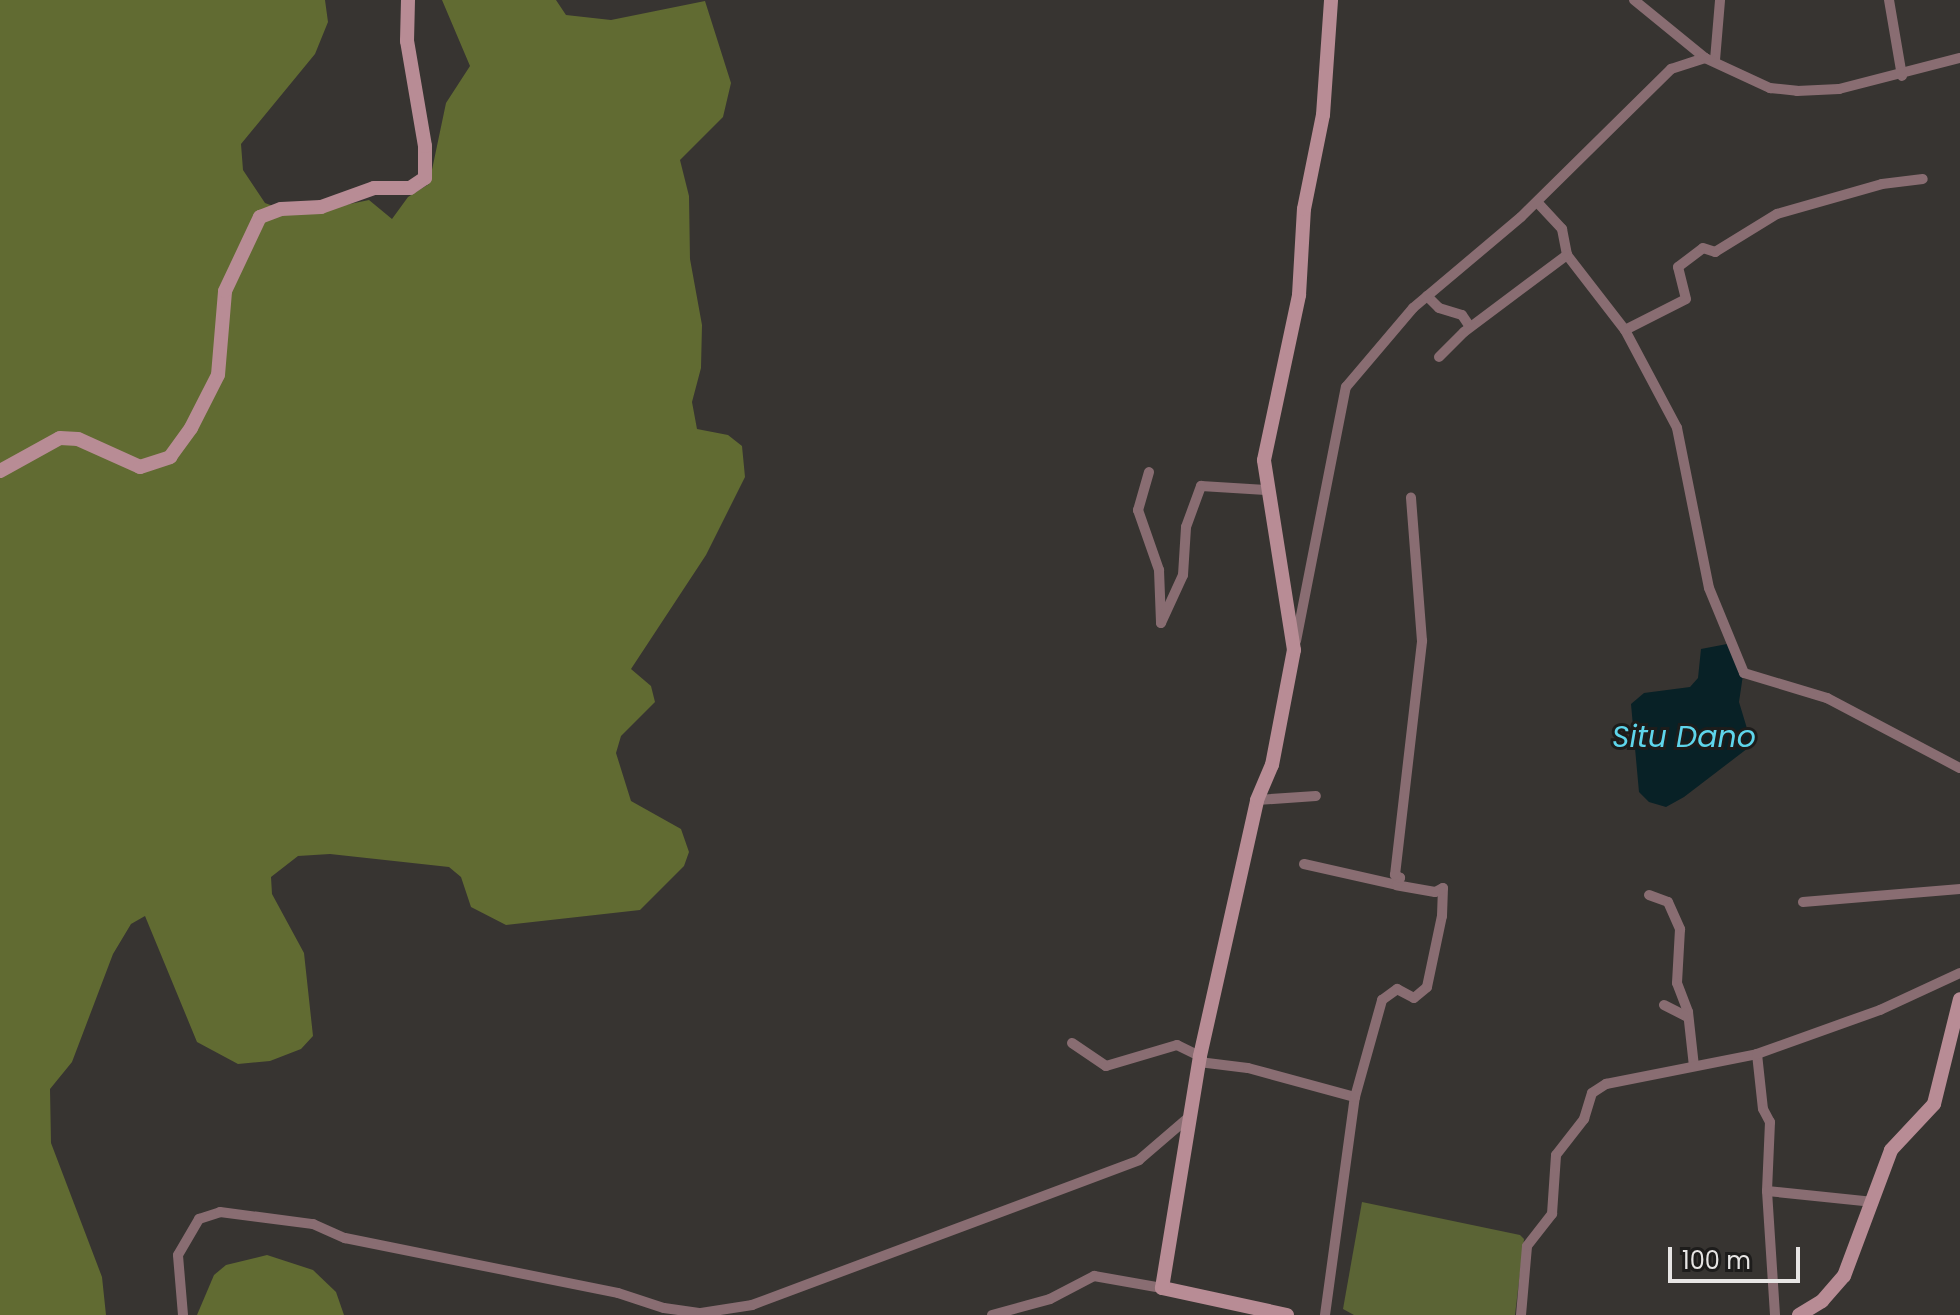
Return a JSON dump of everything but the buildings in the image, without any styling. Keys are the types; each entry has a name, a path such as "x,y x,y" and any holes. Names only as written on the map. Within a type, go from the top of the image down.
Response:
{"street":[{"path":"0,471 60,438 78,439 140,467 170,457 191,428 218,375 225,291 260,217 281,209 321,207 374,188 410,188 425,178 425,146 407,41 408,0"},
{"path":"1294,650 1266,490 1265,446 1299,295 1306,195 1330,47 1331,0"},
{"path":"1634,0 1710,59 1758,83 1790,91 1839,89 1902,76 1960,58"},
{"path":"1710,59 1720,0"},
{"path":"1889,0 1902,76"},
{"path":"1162,1288 1199,1059 1257,800 1272,765 1341,396 1378,345 1427,296 1537,202 1671,69 1710,59"},
{"path":"1625,330 1686,299 1678,267 1703,248 1715,252 1772,216 1923,179"},
{"path":"1537,202 1562,229 1567,255 1625,330 1677,428 1709,588 1744,673 1827,698 1960,768"},
{"path":"1439,357 1470,327 1502,308 1567,255"},
{"path":"1427,296 1439,308 1462,315 1470,327"},
{"path":"1149,472 1138,510 1159,570 1161,623 1183,575 1186,527 1201,486 1266,490"},
{"path":"1397,885 1422,641 1423,599 1411,497"},
{"path":"1257,800 1316,796"},
{"path":"1304,864 1435,892 1443,888 1439,944 1427,987 1414,998 1397,989 1384,996 1355,1097 1325,1315"},
{"path":"1803,902 1960,889"},
{"path":"1649,895 1668,902 1680,929 1677,983 1688,1017 1694,1066"},
{"path":"1521,1315 1527,1246 1552,1214 1556,1155 1584,1119 1592,1093 1606,1084 1757,1054 1880,1010 1960,973"},
{"path":"1799,1315 1822,1301 1844,1276 1891,1150 1937,1098 1960,999"},
{"path":"1664,1005 1688,1017"},
{"path":"1072,1043 1106,1066 1173,1045 1199,1059 1248,1068 1355,1097"},
{"path":"1757,1054 1760,1093 1770,1122 1767,1191 1775,1315"},
{"path":"183,1315 178,1255 199,1219 220,1212 313,1224 345,1238 618,1293 664,1308 701,1313 752,1305 1139,1160 1191,1116"},
{"path":"1767,1191 1873,1202"},
{"path":"992,1315 1050,1299 1094,1276 1287,1315"}],"green space":[{"path":"0,0 325,0 328,22 315,54 241,144 243,170 265,203 297,215 369,200 392,219 408,197 429,184 446,103 470,66 442,0 556,0 566,15 611,20 705,1 731,83 723,117 680,160 689,196 690,259 702,325 701,368 692,402 697,429 728,435 742,446 745,477 706,555 631,669 651,686 655,702 621,736 616,753 631,801 681,829 689,852 684,866 640,910 506,925 471,907 461,877 449,867 330,854 298,856 271,877 272,894 304,953 313,1036 301,1049 270,1061 238,1064 197,1042 145,916 131,924 113,954 72,1062 50,1089 51,1143 102,1277 106,1315 0,1315"},
{"path":"1362,1202 1520,1235 1524,1239 1515,1315 1354,1315 1343,1309"},
{"path":"267,1255 313,1270 336,1292 344,1315 197,1315 214,1275 226,1265"}],"water":[{"name":"Situ Dano","path":"1727,644 1743,675 1739,702 1752,745 1684,797 1666,807 1649,802 1639,792 1631,704 1644,693 1690,687 1698,678 1701,649"}]}
